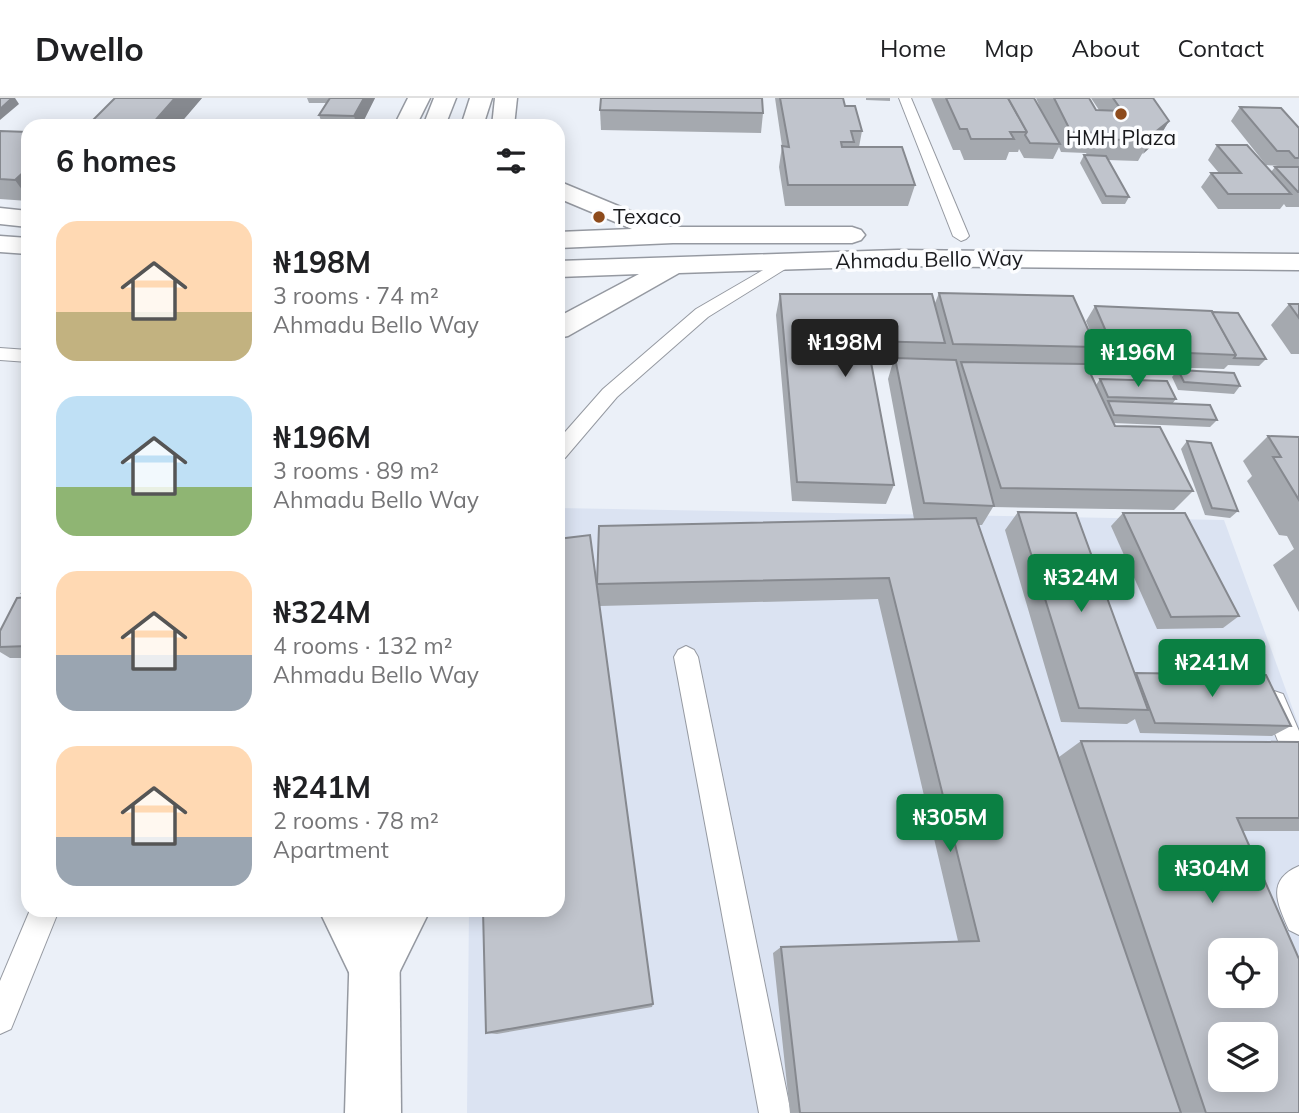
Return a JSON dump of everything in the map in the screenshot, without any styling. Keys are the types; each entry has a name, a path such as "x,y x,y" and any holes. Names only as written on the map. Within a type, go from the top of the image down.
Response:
{"main road":[{"path":"408,119 419,98"},
{"path":"437,119 445,98"},
{"path":"474,119 481,98"},
{"path":"504,119 506,98"},
{"path":"565,192 673,235"},
{"path":"0,216 21,218"},
{"name":"Ahmadu Bello Way","path":"565,240 673,235 1299,240"},
{"path":"0,244 21,246"},
{"name":"Ahmadu Bello Way","path":"565,269 898,258 1299,262"},
{"path":"565,324 674,267"},
{"path":"347,917 374,969"},
{"path":"373,1113 375,917"},
{"path":"374,969 402,917"}],"lane":[{"path":"905,98 961,236"},
{"path":"565,445 610,393 702,313 784,263"},
{"path":"0,354 21,356"},
{"path":"686,657 775,1113"},
{"path":"1268,689 1299,761"},
{"path":"1299,880 1290,887 1299,920"},
{"path":"0,1018 42,917"}],"shaded area":[{"path":"565,508 1224,520 1299,726 1299,1113 467,1113 469,917 565,917"}],"building":[{"path":"0,98 12,98 0,109"},
{"path":"115,98 175,98 157,119 94,119"},
{"path":"330,98 364,98 354,116 319,115"},
{"path":"601,98 762,98 763,113 600,110"},
{"path":"780,98 843,98 845,106 855,106 862,131 851,131 854,142 841,142 842,147 902,147 915,185 788,185 782,146 789,147"},
{"path":"946,98 1008,98 1027,132 1010,132 1014,139 971,139 967,129 960,129"},
{"path":"1008,98 1034,98 1060,144 1030,143 1025,135 1027,132"},
{"path":"1054,98 1089,98 1096,110 1122,111 1113,98 1153,98 1169,121 1154,133 1145,133 1150,141 1100,139 1096,133 1071,132"},
{"path":"1240,107 1281,108 1299,128 1299,158 1295,158 1289,151 1277,151"},
{"path":"0,131 21,132 21,174 15,180 0,179"},
{"path":"1217,145 1247,145 1291,194 1228,194 1211,173 1241,173"},
{"path":"1084,155 1106,156 1129,197 1106,196"},
{"path":"1275,167 1299,167 1299,192 1298,192"},
{"path":"939,293 1073,296 1096,347 953,344"},
{"path":"780,294 932,294 945,343 867,341 894,485 797,482"},
{"path":"1289,304 1299,304 1299,318"},
{"path":"1095,306 1212,311 1236,355 1114,350"},
{"path":"1212,312 1238,313 1266,359 1234,358 1236,355"},
{"path":"895,358 956,360 994,506 924,503"},
{"path":"961,362 1086,364 1115,426 1160,427 1193,491 1001,488"},
{"path":"1178,370 1234,373 1240,386 1184,382"},
{"path":"1100,379 1167,381 1176,399 1108,397"},
{"path":"1108,401 1210,405 1217,420 1114,415"},
{"path":"1268,436 1299,437 1299,500 1273,457 1281,457"},
{"path":"1187,441 1211,443 1238,511 1212,508"},
{"path":"1018,512 1076,513 1148,710 1079,708"},
{"path":"1123,513 1185,513 1239,616 1171,617"},
{"path":"976,518 1181,1113 800,1113 781,947 979,941 889,578 597,584 599,526"},
{"path":"590,535 653,1004 486,1033 483,917 565,917 565,538"},
{"path":"17,598 21,598 21,646 0,647 0,631"},
{"path":"1136,673 1266,675 1291,726 1155,723"},
{"path":"1081,741 1299,742 1299,818 1237,818 1299,959 1299,1113 1206,1113"}],"place":[{"name":"HMH Plaza","path":"1121,114"},
{"name":"Texaco","path":"599,217"}]}
